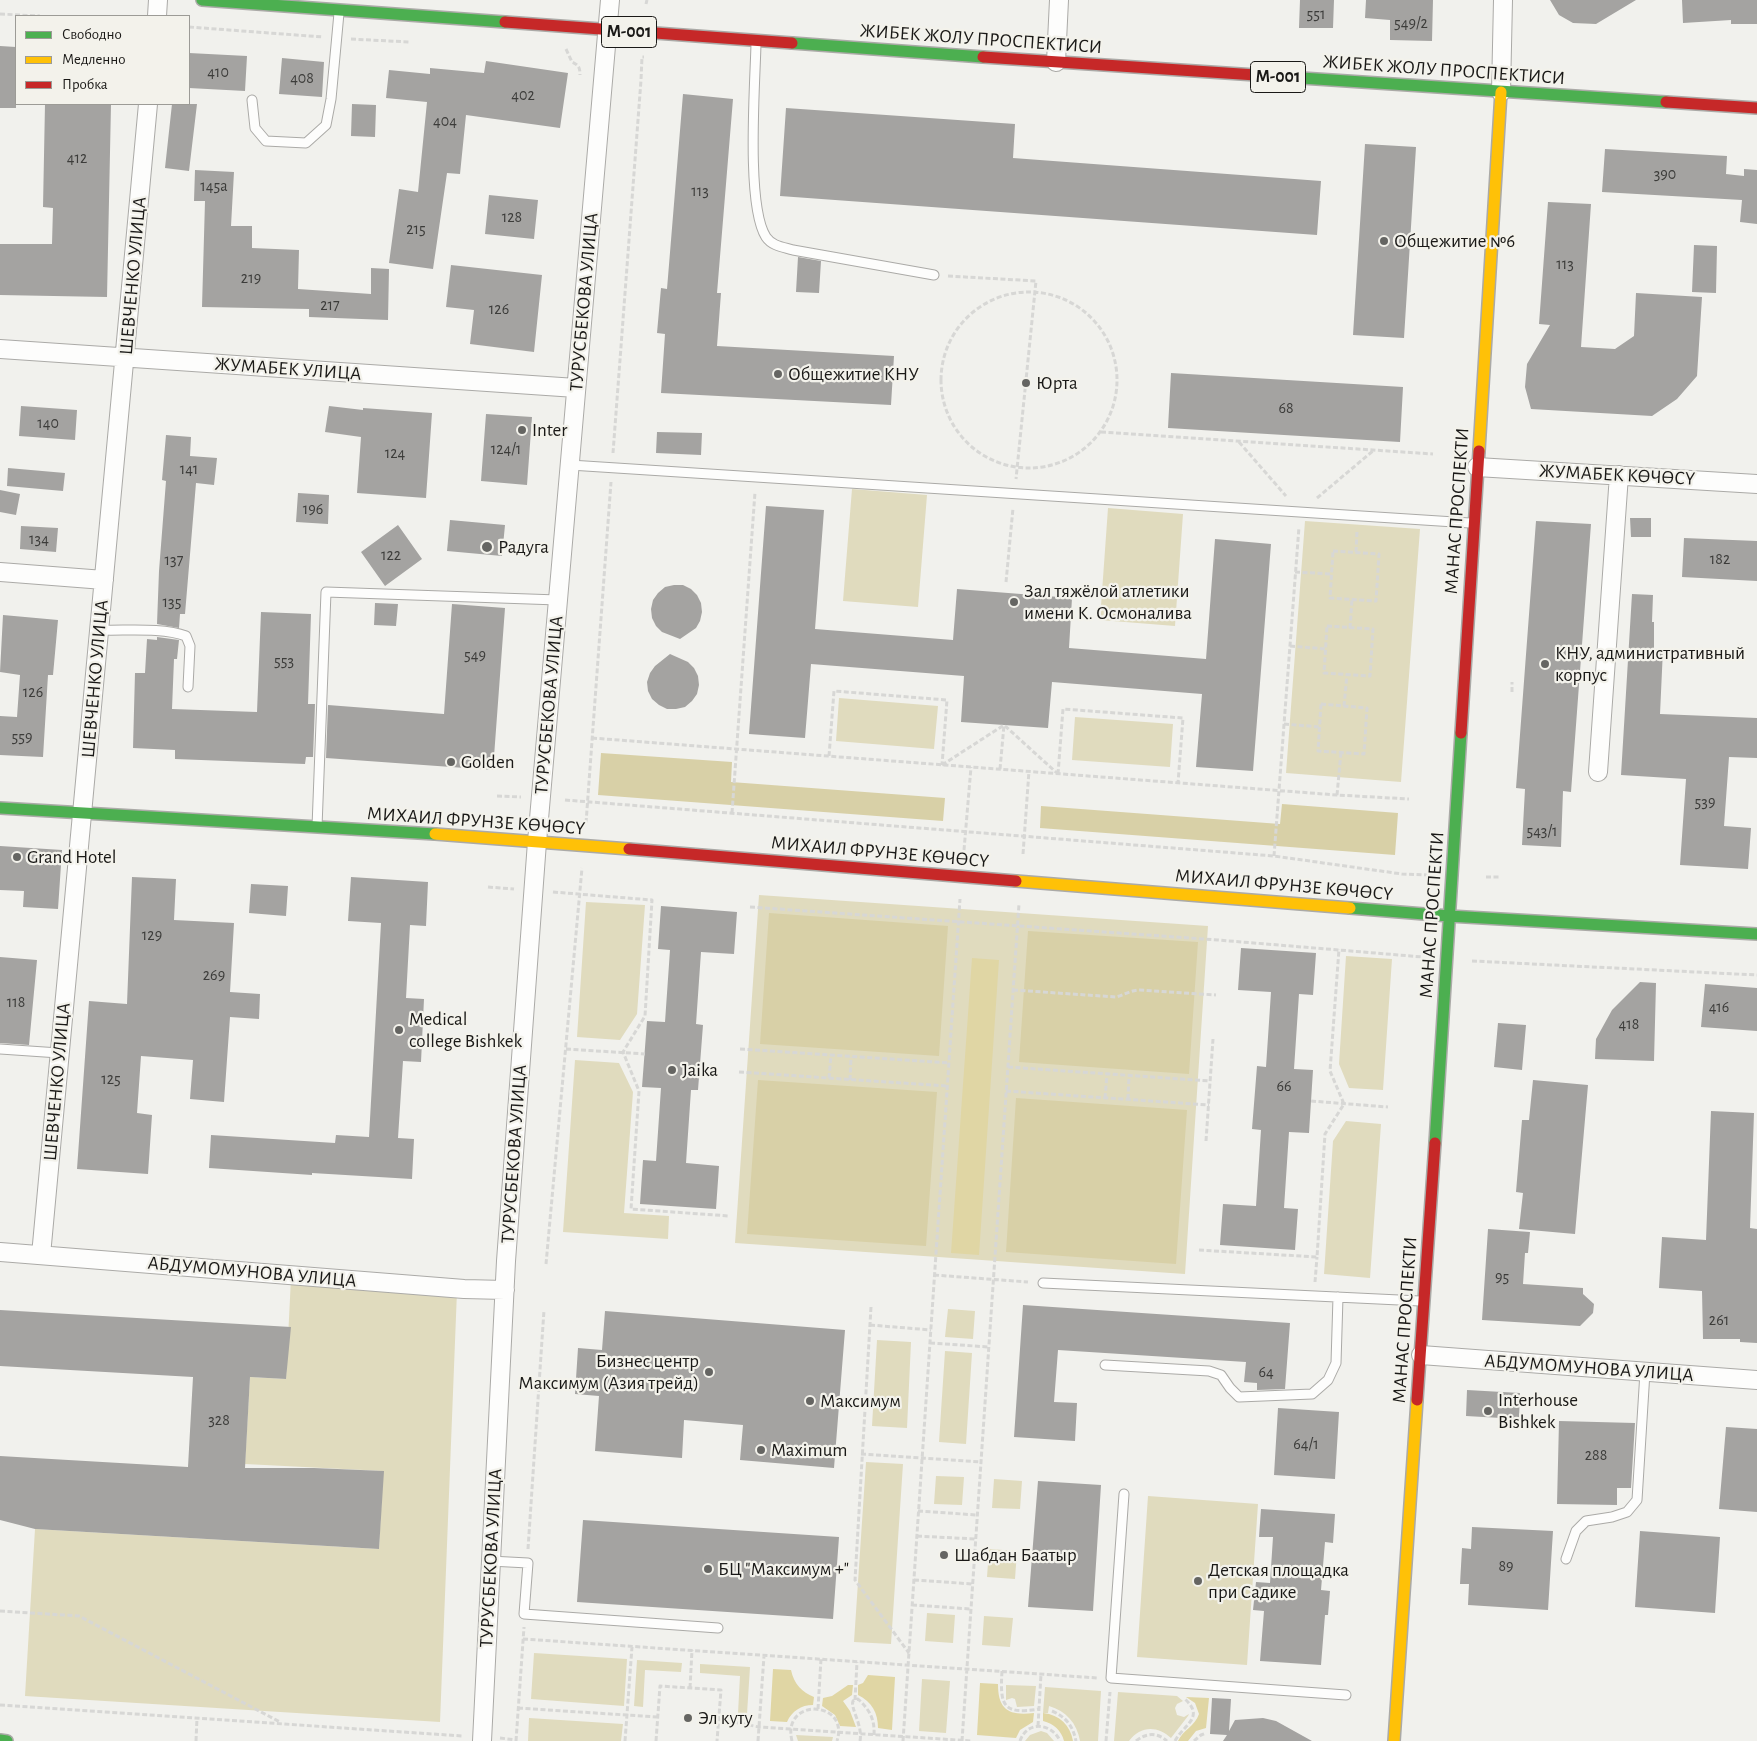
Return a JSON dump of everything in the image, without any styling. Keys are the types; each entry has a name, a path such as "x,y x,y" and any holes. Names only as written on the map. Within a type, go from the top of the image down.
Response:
{"main road":[{"name":"ЖИБЕК ЖОЛУ ПРОСПЕКТИСИ","path":"202,0 1056,62 1757,108"},
{"name":"МАНАС ПРОСПЕКТИ","path":"1394,1741 1421,1355 1501,92"},
{"name":"МИХАИЛ ФРУНЗЕ КӨЧӨСҮ","path":"0,808 537,842 1449,916 1757,934"},
{"path":"0,1740 7,1741"}],"street":[{"path":"157,15 158,0"},
{"name":"ТУРУСБЕКОВА УЛИЦА","path":"482,1739 505,1290 537,842 610,0"},
{"path":"1056,62 1059,0"},
{"path":"1501,92 1503,0"},
{"name":"ШЕВЧЕНКО УЛИЦА","path":"41,1255 148,105"},
{"name":"ЖУМАБЕК УЛИЦА","path":"0,349 576,388"},
{"name":"ЖУМАБЕК КӨЧӨСҮ","path":"1477,467 1757,484"},
{"path":"1598,772 1619,476"},
{"path":"0,572 104,580"},
{"name":"АБДУМОМУНОВА УЛИЦА","path":"0,1252 464,1290 505,1290"},
{"name":"АБДУМОМУНОВА УЛИЦА","path":"1421,1355 1757,1380"}],"lane":[{"path":"252,100 255,128 266,141 306,143 326,125 331,99 339,10"},
{"path":"756,41 754,175 756,201 761,226 767,239 779,246 793,250 934,275"},
{"path":"570,465 1474,523"},
{"path":"317,828 326,592 558,600"},
{"path":"100,630 159,631 186,636 190,646 188,687"},
{"path":"0,1049 59,1054"},
{"path":"1044,1283 1424,1302"},
{"path":"1105,1365 1209,1371 1221,1375 1230,1388 1239,1396 1312,1394 1328,1380 1336,1364 1338,1297"},
{"path":"1566,1559 1576,1531 1586,1521 1612,1517 1627,1512 1637,1500 1646,1372"},
{"path":"1124,1494 1110,1678 1346,1695"},
{"path":"490,1561 528,1563 524,1614 718,1628"}],"path":[{"path":"0,14 20,15"},
{"path":"566,49 572,62 577,64 580,69 580,75"},
{"path":"641,80 642,57"},
{"path":"934,275 1036,282 1006,582"},
{"path":"1035,292 1064,299 1089,315 1108,338 1114,352 1118,382 1113,411 1101,432 1087,448 1062,463 1032,469 1002,464 987,458 974,449 962,438 953,425 946,411 942,395 942,364 947,348 963,321 975,311 996,299 1019,293 1035,292"},
{"path":"1101,432 1433,454"},
{"path":"1239,441 1300,512"},
{"path":"1274,856 1300,512 1374,450"},
{"path":"732,813 756,478"},
{"path":"1356,552 1358,516"},
{"path":"1333,551 1379,554 1376,601 1330,598 1331,574 1333,551"},
{"path":"1295,572 1331,574"},
{"path":"1350,628 1352,599"},
{"path":"1327,626 1373,629 1370,676 1324,673 1326,649 1327,626"},
{"path":"1290,646 1326,649"},
{"path":"1344,706 1347,674"},
{"path":"1512,682 1512,692"},
{"path":"829,756 834,691 853,692 947,700 942,765"},
{"path":"1321,704 1367,708 1364,754 1318,751 1320,727 1321,704"},
{"path":"1058,774 1063,709 1128,713 1183,718 1178,783"},
{"path":"1284,724 1320,727"},
{"path":"942,765 1004,725"},
{"path":"1000,769 1004,725"},
{"path":"1004,725 1058,774"},
{"path":"592,738 1409,799"},
{"path":"1338,795 1341,752"},
{"path":"964,850 970,767"},
{"path":"1023,854 1030,772"},
{"path":"497,796 521,797"},
{"path":"565,800 1274,856 1402,874 1429,875"},
{"path":"546,1264 583,862"},
{"path":"1486,877 1499,877"},
{"path":"566,893 652,900 644,1016 623,1052"},
{"path":"903,1739 960,896"},
{"path":"962,1741 1019,900"},
{"path":"750,907 1426,957"},
{"path":"1338,949 1330,1071 1344,1104"},
{"path":"1472,961 1757,975"},
{"path":"1013,990 1116,997 1123,996 1133,990 1216,994"},
{"path":"1206,1142 1213,1040"},
{"path":"566,1049 645,1054"},
{"path":"740,1049 949,1063"},
{"path":"623,1052 639,1091 631,1209 729,1216"},
{"path":"829,1078 831,1055"},
{"path":"850,1080 851,1057"},
{"path":"1008,1068 1210,1082"},
{"path":"739,1072 947,1086"},
{"path":"1105,1098 1107,1074"},
{"path":"1128,1099 1129,1076"},
{"path":"1006,1091 1208,1105"},
{"path":"1311,1101 1388,1107"},
{"path":"1314,1296 1325,1134 1344,1104"},
{"path":"1198,1250 1317,1258"},
{"path":"934,1276 1044,1283"},
{"path":"871,1307 855,1580 909,1653"},
{"path":"528,1563 544,1310"},
{"path":"870,1325 931,1330"},
{"path":"930,1343 989,1347"},
{"path":"861,1454 981,1462"},
{"path":"918,1512 977,1515"},
{"path":"917,1536 976,1540"},
{"path":"914,1580 973,1584"},
{"path":"912,1605 971,1609"},
{"path":"0,1611 79,1616 283,1723"},
{"path":"0,1705 516,1740 524,1614"},
{"path":"523,1639 1110,1678 1106,1741"},
{"path":"625,1741 632,1646"},
{"path":"690,1688 692,1650"},
{"path":"758,1741 764,1656"},
{"path":"818,1709 821,1659"},
{"path":"858,1662 855,1700 851,1706 856,1713 861,1734 860,1741"},
{"path":"1002,1671 1002,1700 1008,1708 1016,1711 1039,1709"},
{"path":"1038,1726 1041,1674"},
{"path":"1164,1682 1186,1700 1194,1710 1193,1719 1175,1741"},
{"path":"656,1741 660,1686 721,1690 717,1741"},
{"path":"855,1700 858,1699 871,1715 874,1734"},
{"path":"518,1708 658,1717"},
{"path":"792,1741 791,1729 798,1715 807,1709 818,1709 829,1713 833,1717 838,1726 837,1741"},
{"path":"1052,1711 1060,1714 1071,1726 1076,1741"},
{"path":"196,1741 197,1718"},
{"path":"718,1720 759,1727 874,1734 903,1739 972,1741"},
{"path":"1020,1741 1025,1732 1038,1726 1044,1726 1054,1731 1060,1741"},
{"path":"1194,1741 1201,1734 1206,1733"},
{"path":"1136,1741 1146,1734 1159,1736 1167,1741"}],"shaded area":[{"path":"852,489 927,495 918,607 843,601"},
{"path":"1108,508 1183,514 1175,626 1100,620"},
{"path":"1305,521 1420,529 1401,782 1286,773"},
{"path":"839,698 938,706 934,749 836,741"},
{"path":"1075,717 1173,724 1170,767 1072,760"},
{"path":"601,753 732,762 731,782 945,798 943,821 598,795"},
{"path":"1282,804 1398,813 1395,855 1040,828 1041,806 1280,824"},
{"path":"759,895 1208,926 1185,1274 735,1243"},
{"path":"586,902 645,905 637,1014 620,1040 577,1037"},
{"path":"769,913 948,926 939,1056 760,1044"},
{"path":"1028,931 1198,942 1189,1074 1019,1062"},
{"path":"1346,956 1392,959 1383,1090 1349,1088 1339,1064"},
{"path":"972,958 999,960 979,1255 951,1253"},
{"path":"575,1060 619,1063 633,1092 624,1213 669,1216 668,1239 563,1232"},
{"path":"758,1080 937,1092 926,1246 747,1234"},
{"path":"1016,1098 1187,1110 1176,1264 1006,1252"},
{"path":"1346,1121 1381,1124 1370,1278 1324,1274 1333,1141"},
{"path":"291,1278 457,1291 440,1722 25,1696 35,1529 379,1549 383,1471 245,1464 250,1377 286,1379"},
{"path":"948,1309 975,1311 973,1339 945,1337"},
{"path":"877,1340 911,1342 907,1428 872,1426"},
{"path":"945,1351 972,1353 966,1444 939,1442"},
{"path":"866,1462 903,1464 891,1644 854,1642"},
{"path":"936,1476 964,1477 962,1505 934,1504"},
{"path":"994,1479 1022,1481 1020,1509 992,1508"},
{"name":"Детская площадка при Садике","path":"1148,1496 1258,1504 1247,1665 1137,1657"},
{"path":"989,1549 1017,1551 1015,1579 987,1577"},
{"path":"927,1613 955,1615 953,1643 925,1641"},
{"path":"984,1616 1013,1618 1010,1647 982,1645"},
{"path":"534,1653 627,1659 624,1706 531,1699"},
{"path":"637,1660 682,1663 681,1672 645,1670 643,1707 634,1706"},
{"path":"700,1664 750,1667 747,1714 738,1713 740,1676 700,1673"},
{"path":"773,1669 791,1670 799,1687 814,1697 813,1705 797,1709 787,1722 770,1721"},
{"path":"868,1675 895,1677 892,1730 878,1728 873,1708 858,1695 858,1685 863,1683"},
{"path":"922,1679 950,1681 946,1733 919,1731"},
{"path":"980,1683 998,1684 1000,1700 1003,1705 1012,1712 1034,1713 1033,1722 1020,1730 1016,1738 977,1735"},
{"path":"848,1685 853,1685 852,1695 843,1701 850,1711 856,1727 840,1726 835,1715 822,1706 823,1698 832,1696"},
{"path":"1006,1685 1036,1686 1034,1706 1017,1707 1015,1699 1006,1700"},
{"path":"1045,1687 1101,1691 1098,1741 1080,1741 1073,1723 1061,1711 1049,1706 1048,1713 1043,1713"},
{"path":"1118,1692 1177,1696 1183,1701 1177,1704 1175,1708 1177,1715 1184,1717 1189,1714 1171,1738 1160,1731 1149,1729 1138,1732 1129,1741 1114,1741"},
{"path":"1186,1697 1209,1698 1206,1728 1196,1731 1188,1741 1178,1741 1195,1722 1199,1714 1195,1703"},
{"path":"1043,1713 1054,1716 1063,1722 1072,1735 1073,1741 1064,1741 1056,1728 1043,1721"},
{"path":"529,1718 623,1724 621,1741 528,1741"},
{"path":"1041,1731 1047,1733 1054,1741 1025,1741 1030,1735"},
{"path":"796,1735 833,1737 832,1741 798,1741"}],"building":[{"path":"1300,0 1334,0 1333,28 1299,28"},
{"path":"1366,0 1433,0 1432,41 1390,40 1390,20 1365,18"},
{"path":"1550,0 1636,0 1596,24 1573,23 1559,15"},
{"path":"1682,0 1757,0 1757,24 1731,24 1731,20 1683,23"},
{"path":"0,46 15,47 16,108 0,108"},
{"path":"190,53 247,56 245,91 190,88"},
{"path":"282,58 324,62 322,97 279,94"},
{"path":"486,61 568,73 560,128 466,115 460,174 447,173 433,269 389,263 399,189 418,192 427,102 386,98 389,70 430,74 430,68 484,73"},
{"path":"683,94 733,99 717,293 721,293 717,346 894,356 891,405 661,393 665,334 657,333 661,288 667,289"},
{"path":"197,104 189,171 165,168 172,105"},
{"path":"352,104 376,105 375,137 351,136"},
{"path":"45,105 111,105 107,297 0,295 0,244 52,244 53,208 43,207"},
{"path":"786,108 1015,124 1013,158 1321,181 1317,235 780,196"},
{"name":"Общежитие №6","path":"1365,144 1416,147 1404,338 1353,335"},
{"path":"1605,149 1727,156 1726,174 1744,176 1744,169 1757,170 1757,224 1740,222 1742,200 1602,192"},
{"path":"195,170 234,172 231,226 252,226 252,248 299,250 298,289 371,294 371,268 389,269 388,320 309,317 309,309 202,307 205,201 194,201"},
{"path":"489,195 538,200 534,239 485,234"},
{"path":"1548,202 1591,204 1581,347 1615,349 1634,336 1636,293 1702,297 1697,376 1677,399 1652,416 1531,409 1525,387 1527,364 1550,325 1539,324"},
{"path":"1694,245 1717,246 1716,293 1692,292"},
{"path":"798,257 821,261 819,293 796,292"},
{"path":"451,265 542,275 534,352 470,344 474,310 446,307"},
{"path":"1171,373 1403,387 1400,442 1168,428"},
{"path":"21,406 77,410 75,440 19,436"},
{"path":"329,406 363,410 363,408 432,413 426,498 357,493 361,437 325,432"},
{"path":"486,414 532,417 527,485 481,481"},
{"path":"657,432 702,433 701,455 656,453"},
{"path":"166,435 191,437 190,456 217,458 214,485 196,483 185,614 180,614 179,628 157,624 166,481 162,480"},
{"path":"8,468 65,473 63,491 7,486"},
{"path":"0,490 20,494 16,515 0,512"},
{"path":"298,493 329,495 328,524 296,522"},
{"path":"766,506 824,510 815,629 953,640 957,589 1072,598 1069,648 1206,659 1215,539 1271,544 1253,771 1196,767 1202,694 1052,682 1048,728 961,722 964,676 811,664 805,738 749,734"},
{"path":"1630,518 1651,518 1651,537 1631,537"},
{"path":"450,520 505,525 502,556 447,551"},
{"path":"1536,521 1591,524 1571,792 1563,791 1561,847 1522,845 1525,789 1516,788"},
{"path":"398,525 422,559 385,586 361,552"},
{"path":"21,526 58,528 56,552 20,549"},
{"path":"1684,538 1757,541 1757,581 1682,577"},
{"path":"683,585 691,589 701,603 702,612 696,628 680,639 662,632 656,626 652,618 651,609 653,600 658,593 665,587"},
{"path":"1632,594 1653,595 1654,649 1663,649 1660,714 1757,718 1757,758 1729,757 1724,826 1751,828 1748,869 1680,865 1686,779 1621,775"},
{"path":"375,603 398,604 396,626 374,625"},
{"path":"452,604 505,608 493,770 326,758 328,705 444,714"},
{"path":"261,612 311,614 308,704 315,704 313,757 306,757 305,764 175,759 175,750 133,748 135,673 145,673 147,639 157,640 157,637 179,640 177,659 174,659 172,709 257,712"},
{"path":"3,615 58,620 53,675 48,675 43,757 0,755 0,716 17,717 20,675 0,672"},
{"path":"670,654 688,662 694,668 698,676 699,685 697,694 692,701 685,707 676,709 667,709 652,699 648,691 647,682 655,666"},
{"path":"0,846 62,850 58,909 23,907 24,891 0,890"},
{"path":"132,877 176,879 174,920 234,923 230,992 260,994 259,1019 230,1017 224,1102 190,1099 193,1060 141,1056 137,1113 152,1115 148,1174 77,1169 89,1001 127,1004"},
{"path":"351,877 428,882 426,926 410,925 406,998 424,999 421,1062 403,1061 398,1138 414,1139 412,1179 209,1168 211,1135 335,1143 336,1135 369,1137 381,923 348,921"},
{"path":"251,884 288,886 286,916 249,913"},
{"name":"Jaika","path":"661,906 737,912 734,954 701,952 696,1024 703,1025 698,1090 691,1090 686,1163 719,1166 716,1209 640,1204 643,1160 656,1161 661,1088 642,1087 647,1021 665,1022 670,950 658,949"},
{"path":"1241,948 1316,953 1313,995 1299,994 1294,1069 1313,1070 1309,1133 1289,1132 1284,1208 1298,1209 1295,1250 1220,1245 1223,1204 1256,1206 1261,1130 1252,1129 1257,1066 1266,1067 1271,992 1238,990"},
{"path":"0,957 37,960 29,1045 0,1043"},
{"path":"1640,982 1656,983 1654,1061 1595,1059 1596,1039 1612,1010"},
{"path":"1705,984 1757,988 1757,1031 1701,1027"},
{"path":"1498,1023 1526,1025 1522,1070 1494,1067"},
{"path":"1533,1080 1588,1085 1575,1234 1519,1229 1523,1193 1516,1192 1522,1120 1529,1120"},
{"path":"1711,1111 1754,1113 1750,1228 1757,1229 1757,1343 1740,1342 1740,1339 1703,1339 1702,1291 1659,1288 1662,1237 1706,1240"},
{"path":"1488,1229 1530,1232 1528,1253 1525,1253 1523,1284 1583,1288 1583,1294 1594,1304 1593,1313 1580,1326 1482,1320"},
{"path":"1023,1305 1290,1323 1285,1389 1257,1390 1257,1383 1244,1382 1246,1362 1058,1350 1054,1402 1077,1403 1075,1441 1014,1437"},
{"path":"0,1310 291,1327 286,1379 250,1377 245,1468 384,1471 379,1549 35,1529 0,1520 0,1456 188,1467 193,1377 0,1366"},
{"name":"Бизнес центр Максимум (Азия трейд)","path":"605,1311 845,1330 834,1468 740,1460 743,1425 684,1420 682,1458 595,1451 599,1396 575,1394 578,1348 602,1350"},
{"path":"1467,1390 1520,1393 1519,1419 1466,1416"},
{"path":"1278,1408 1339,1412 1335,1479 1274,1475"},
{"path":"1559,1421 1635,1423 1631,1488 1617,1488 1617,1505 1557,1504"},
{"path":"1726,1427 1757,1429 1757,1512 1719,1509"},
{"path":"1038,1481 1101,1485 1093,1611 1028,1607"},
{"path":"1261,1509 1335,1514 1333,1543 1325,1542 1321,1590 1330,1591 1328,1615 1325,1615 1321,1665 1260,1661 1264,1611 1253,1610 1256,1582 1270,1583 1273,1537 1259,1537"},
{"name":"БЦ \"Максимум +\"","path":"583,1520 839,1537 833,1619 577,1602"},
{"path":"1472,1527 1553,1531 1548,1610 1468,1605 1469,1584 1460,1584 1462,1548 1471,1549"},
{"path":"1640,1531 1720,1537 1715,1613 1635,1607"},
{"path":"1212,1698 1231,1699 1229,1731 1235,1720 1263,1718 1276,1721 1312,1741 1223,1741 1227,1735 1210,1734"}],"traffic: fast":[{"path":"202,0 505,22"},
{"path":"792,43 983,57"},
{"path":"1271,76 1666,102"},
{"path":"1435,1143 1461,733"},
{"path":"0,808 435,834"},
{"path":"1350,908 1449,916 1757,934"},
{"path":"0,1740 7,1741"}],"traffic: slow":[{"path":"1479,451 1501,92"},
{"path":"435,834 629,849"},
{"path":"1016,881 1350,908"},
{"path":"1394,1741 1417,1400"}],"traffic: jam":[{"path":"505,22 792,43"},
{"path":"983,57 1271,76"},
{"path":"1666,102 1757,108"},
{"path":"1461,733 1479,451"},
{"path":"629,849 1016,881"},
{"path":"1417,1400 1435,1143"}],"place":[{"name":"Общежитие №6","path":"1384,241"},
{"name":"Общежитие КНУ","path":"778,374"},
{"name":"Юрта","path":"1026,383"},
{"name":"Inter","path":"522,430"},
{"name":"Радуга","path":"487,547"},
{"name":"Зал тяжёлой атлетики имени К. Осмоналива","path":"1014,602"},
{"name":"КНУ, административный корпус","path":"1545,664"},
{"name":"Golden","path":"451,762"},
{"name":"Grand Hotel","path":"17,857"},
{"name":"Medical college Bishkek","path":"399,1030"},
{"name":"Jaika","path":"672,1070"},
{"name":"Бизнес центр Максимум (Азия трейд)","path":"709,1372"},
{"name":"Максимум","path":"810,1401"},
{"name":"Interhouse Bishkek","path":"1488,1411"},
{"name":"Maximum","path":"761,1450"},
{"name":"Шабдан Баатыр","path":"944,1555"},
{"name":"БЦ \"Максимум +\"","path":"708,1569"},
{"name":"Детская площадка при Садике","path":"1198,1581"},
{"name":"Эл куту","path":"688,1718"}]}
